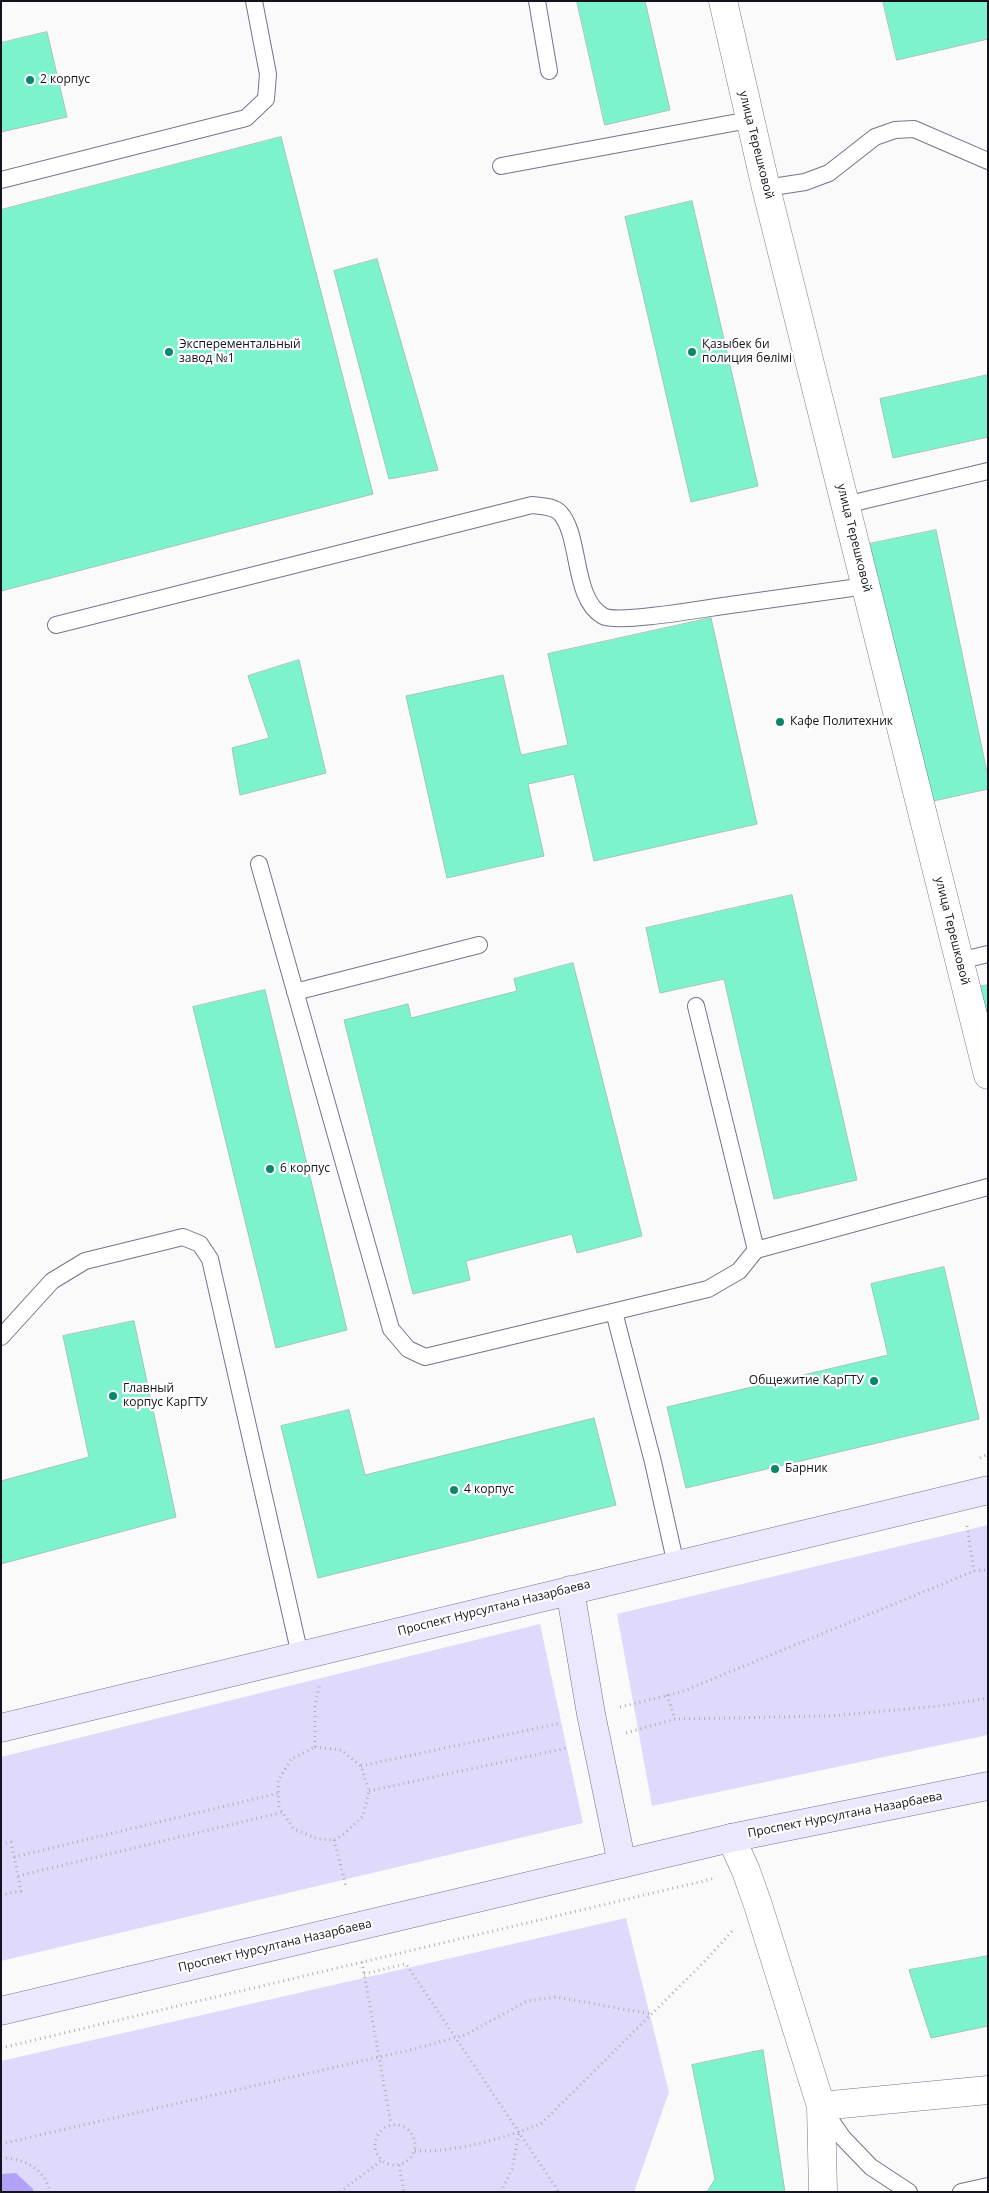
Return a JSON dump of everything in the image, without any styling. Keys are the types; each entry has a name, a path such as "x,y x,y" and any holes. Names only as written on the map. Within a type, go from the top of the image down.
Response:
{"main road":[{"name":"Проспект Нурсултана Назарбаева","path":"1,1728 988,1490"},
{"path":"570,1590 597,1741 622,1864"},
{"name":"Проспект Нурсултана Назарбаева","path":"1,2011 731,1838 988,1786"}],"street":[{"name":"улица Терешковой","path":"723,1 749,120 988,1075"},
{"path":"731,1838 757,1902 821,2106 824,2192"},
{"path":"821,2106 988,2090"}],"lane":[{"path":"1,180 246,118 266,100 268,74 254,1"},
{"path":"536,1 549,71"},
{"path":"501,166 749,120"},
{"path":"766,188 805,182 830,172 874,138 896,130 914,130 988,161"},
{"path":"846,505 988,470"},
{"path":"56,625 532,505 545,506 560,512 567,526 586,592 595,610 605,617 651,616 866,586"},
{"path":"259,864 391,1329 408,1349 425,1356 708,1289 740,1271 756,1250 988,1187"},
{"path":"296,992 479,945"},
{"path":"959,961 988,954"},
{"path":"696,1006 756,1250"},
{"path":"1,1337 52,1281 85,1261 183,1237 200,1244 210,1259 300,1655"},
{"path":"614,1312 653,1462 676,1565"},
{"path":"821,2106 843,2138 871,2167 909,2192"},
{"path":"961,2192 988,2186"}],"path":[{"path":"361,1766 549,1727 592,1714 681,1692 974,1571 988,1570"},
{"path":"667,1695 675,1719"},
{"path":"369,1791 597,1741 675,1719 831,1716 940,1706 988,1698"},
{"path":"315,1747 341,1750 361,1766 369,1791 363,1816 344,1834 334,1840 318,1839 294,1829 280,1807 278,1781 292,1758 315,1747"},
{"path":"14,1857 279,1793"},
{"path":"18,1876 283,1812"},
{"path":"334,1840 346,1886"},
{"path":"1,1844 11,1842 21,1891 1,1895"},
{"path":"1,2048 746,1871"},
{"path":"415,2151 443,2150 506,2137 541,2124 706,1960 757,1902"},
{"path":"362,1962 391,2124"},
{"path":"364,1974 406,1964 559,2192"},
{"path":"1,2144 465,2035 528,2001 556,1997 651,2014"},
{"path":"391,2124 402,2125 411,2131 416,2140 415,2151 409,2160 399,2165 389,2164 382,2160 375,2148 376,2138 382,2129 391,2124"},
{"path":"501,2192 512,2169 519,2132"},
{"path":"1,2158 16,2158 35,2167 48,2184 50,2192"},
{"path":"340,2192 382,2160"},
{"path":"399,2165 404,2192"}],"shaded area":[{"path":"988,1525 988,1735 652,1806 617,1614"},
{"path":"540,1624 583,1823 1,1961 1,1757"},
{"path":"626,1918 669,2092 634,2192 1,2192 1,2061"},
{"path":"16,2173 33,2189 33,2192 1,2192 1,2174"}],"building":[{"path":"577,1 645,1 670,110 605,125"},
{"path":"883,1 988,1 988,39 897,60"},
{"name":"2 корпус","path":"47,32 67,117 1,132 1,43"},
{"name":"Эксперементальный завод №1","path":"281,137 373,494 1,591 1,210"},
{"name":"Қазыбек би полиция бөлімі","path":"692,201 758,486 691,502 625,217"},
{"path":"377,259 438,470 389,479 334,271"},
{"path":"988,375 988,437 893,458 880,399"},
{"path":"936,530 988,777 988,789 924,803 869,544"},
{"path":"711,618 757,824 594,861 574,774 528,784 544,856 447,878 406,696 503,675 521,755 568,745 548,654"},
{"path":"299,660 326,773 240,795 232,748 269,738 248,676"},
{"path":"792,895 857,1180 774,1199 724,979 660,993 646,928"},
{"path":"573,963 642,1236 577,1253 572,1234 466,1261 470,1280 413,1294 344,1020 408,1004 411,1018 517,991 514,979"},
{"path":"988,985 988,1051 973,988"},
{"name":"6 корпус","path":"265,990 347,1330 276,1348 193,1007"},
{"name":"Общежитие КарГТУ","path":"944,1267 979,1419 686,1488 667,1407 888,1355 871,1284"},
{"name":"Главный корпус КарГТУ","path":"134,1321 176,1517 1,1564 1,1481 89,1457 63,1336"},
{"name":"4 корпус","path":"349,1410 365,1475 594,1418 616,1505 318,1578 281,1426"},
{"path":"988,1956 988,2026 931,2038 909,1970"},
{"path":"763,2050 785,2192 707,2192 715,2179 692,2065"}],"place":[{"name":"2 корпус","path":"30,80"},
{"name":"Эксперементальный завод №1","path":"169,352"},
{"name":"Қазыбек би полиция бөлімі","path":"692,352"},
{"name":"Кафе Политехник","path":"780,722"},
{"name":"6 корпус","path":"270,1169"},
{"name":"Общежитие КарГТУ","path":"874,1381"},
{"name":"Главный корпус КарГТУ","path":"113,1396"},
{"name":"Барник","path":"775,1469"},
{"name":"4 корпус","path":"454,1490"}]}
